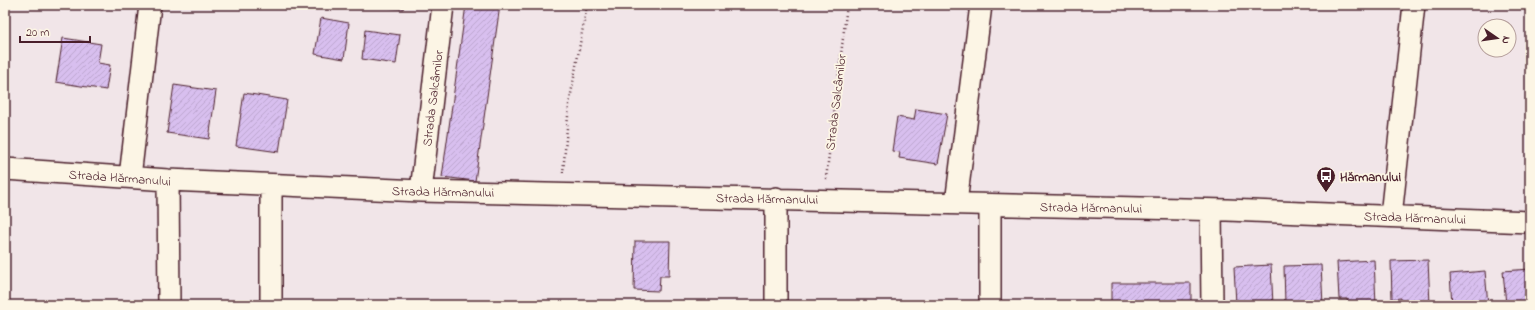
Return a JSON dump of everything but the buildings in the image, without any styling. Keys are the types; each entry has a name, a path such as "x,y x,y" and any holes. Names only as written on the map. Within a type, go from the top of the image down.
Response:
{"street":[{"path":"130,177 150,5"},
{"name":"Strada Salcâmilor","path":"421,191 443,5"},
{"path":"956,203 981,5"},
{"path":"1391,216 1414,5"},
{"name":"Strada Hărmanului","path":"5,169 168,180 421,191 776,198 1211,210 1530,222"},
{"path":"168,180 169,305"},
{"path":"271,185 271,305"},
{"path":"776,198 776,305"},
{"path":"990,205 990,305"},
{"path":"1211,210 1212,305"}],"path":[{"path":"561,194 569,105 587,5"},
{"name":"Strada Salcâmilor","path":"823,200 847,5"}],"place":[{"name":"Hărmanului","path":"1326,193"}]}
